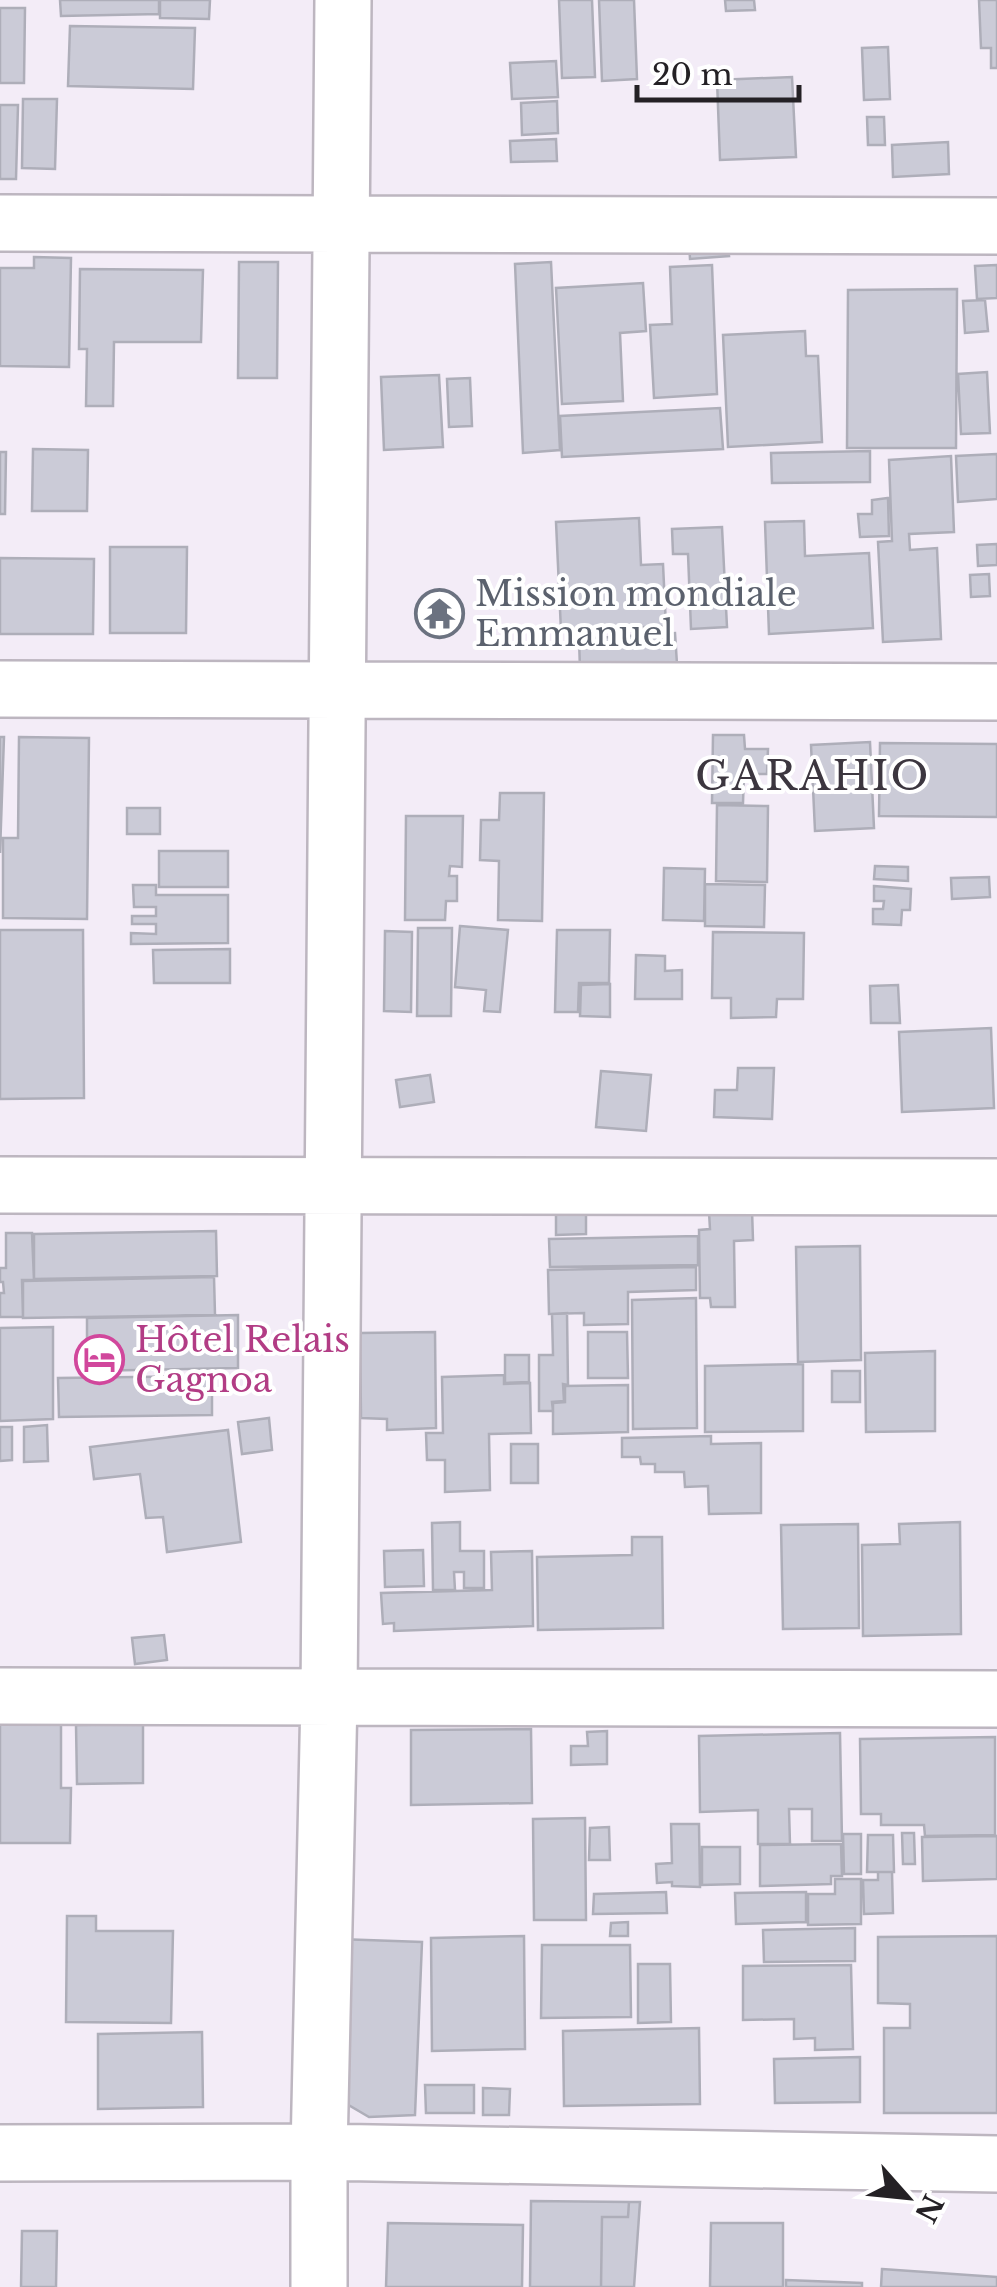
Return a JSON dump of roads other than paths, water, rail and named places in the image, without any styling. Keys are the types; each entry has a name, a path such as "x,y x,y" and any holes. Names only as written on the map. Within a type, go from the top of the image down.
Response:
{"street":[{"path":"319,2287 318,2152 329,1698 343,0"},
{"path":"0,223 997,226"},
{"path":"0,689 997,692"},
{"path":"0,1185 997,1187"},
{"path":"0,1696 997,1700"},
{"path":"0,2154 318,2152 997,2164"}],"place":[{"name":"Mission mondiale Emmanuel","path":"440,613"},
{"name":"Hôtel Relais Gagnoa","path":"100,1359"}],"district":[{"name":"GARAHIO","path":"813,776"}]}
